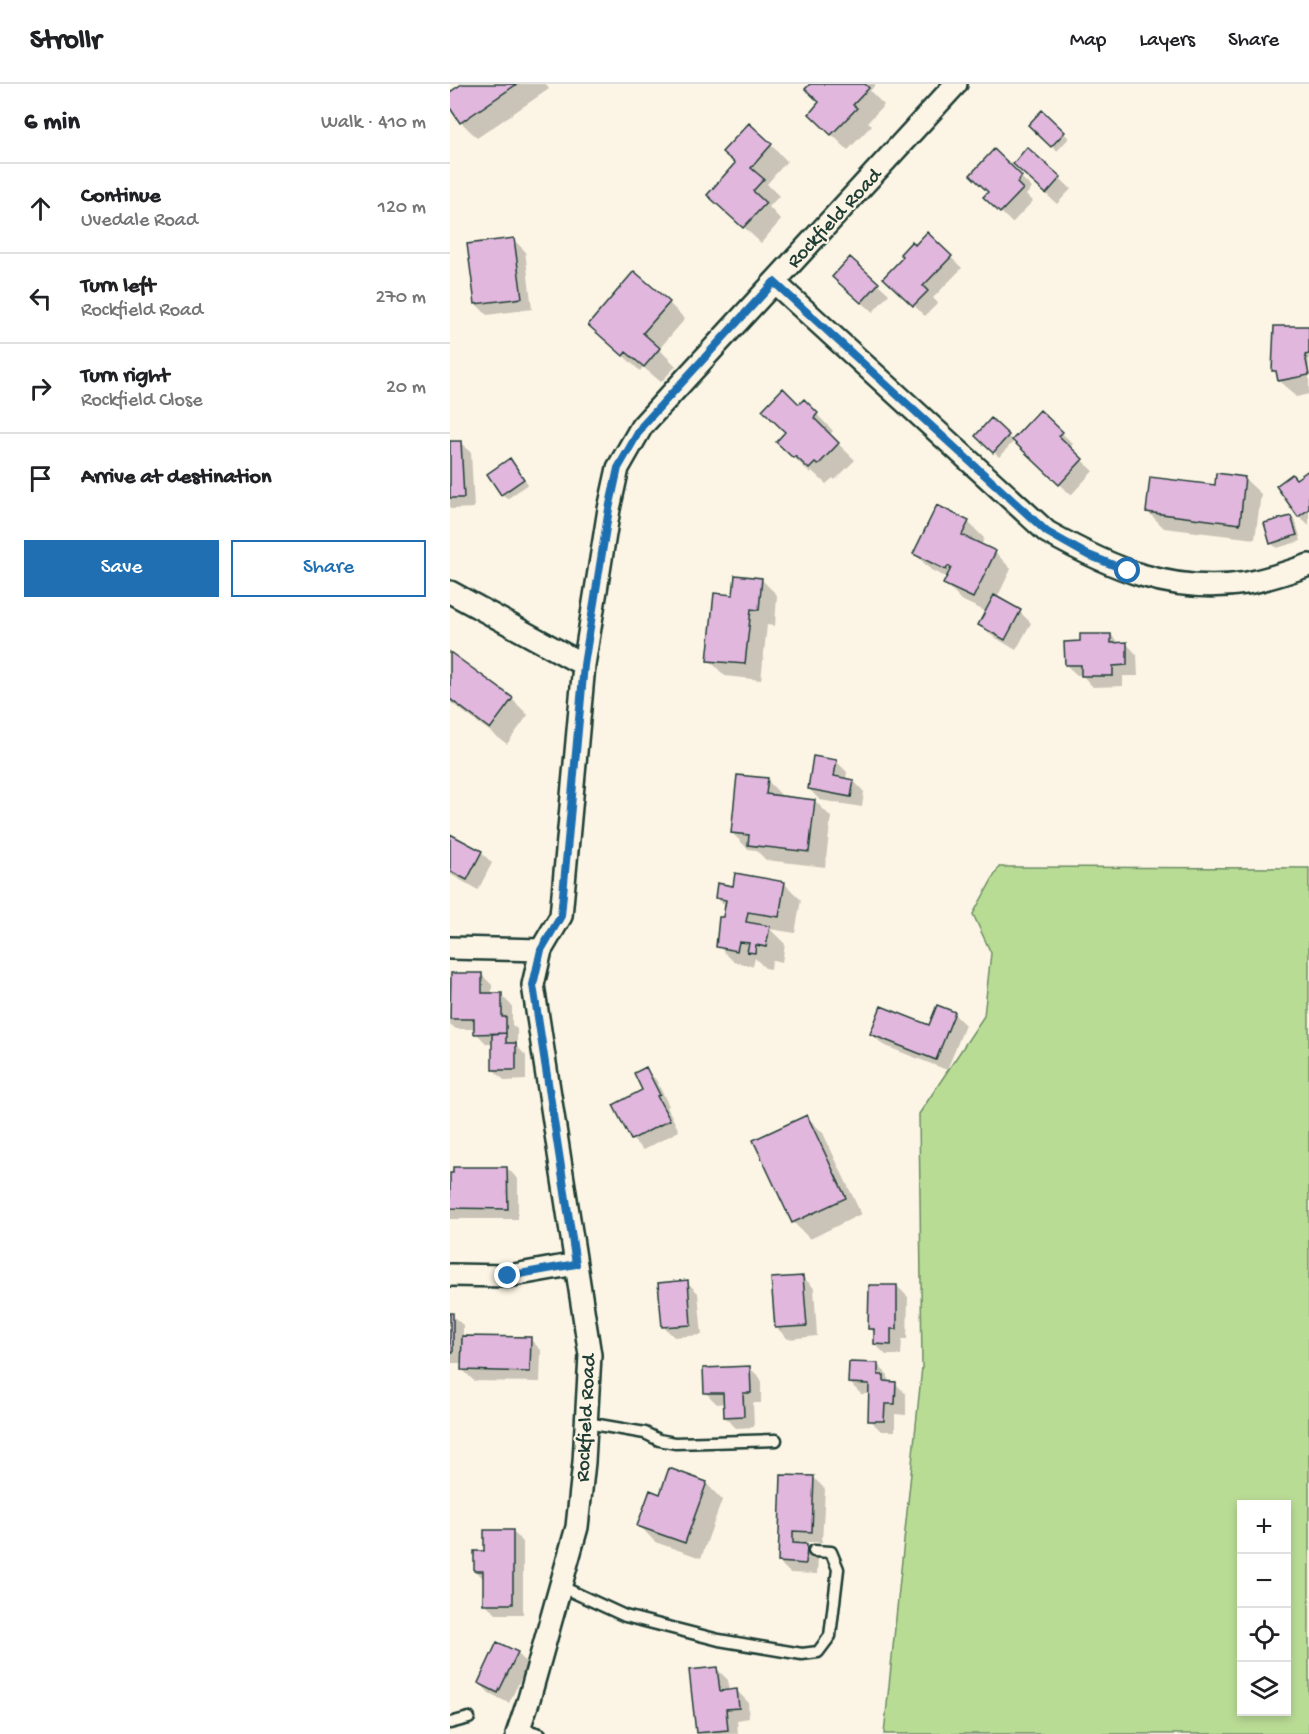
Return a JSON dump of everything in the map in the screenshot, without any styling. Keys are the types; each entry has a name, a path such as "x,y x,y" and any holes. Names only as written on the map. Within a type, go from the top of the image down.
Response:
{"street":[{"name":"Rockfield Road","path":"518,1731 577,1527 587,1423 590,1355 533,985 541,950 561,916 584,665 609,509 618,468 642,426 956,84"},
{"path":"774,282 1047,532 1086,554 1128,571 1169,583 1211,586 1247,583 1309,565"},
{"path":"450,592 584,665"},
{"path":"450,948 541,950"},
{"path":"450,1275 508,1276 576,1264"}],"lane":[{"path":"587,1423 645,1433 659,1440 675,1443 776,1440"},
{"path":"560,1586 625,1616 719,1640 802,1654 818,1652 830,1636 838,1569 831,1552 814,1551"},
{"path":"450,1723 469,1718"},
{"path":"518,1731 540,1734"}],"green space":[{"path":"999,867 1309,868 1309,1734 884,1734 922,1367 919,1114 984,1016 991,953 973,914"}],"building":[{"path":"462,84 517,84 460,123 450,108 450,92"},
{"path":"810,84 865,84 869,88 853,105 857,108 831,135 809,114 819,102 805,89"},
{"path":"1042,110 1065,132 1051,147 1028,125"},
{"path":"749,123 772,144 751,168 764,179 753,191 766,203 743,228 707,195 735,163 722,152"},
{"path":"1027,147 1061,177 1046,194 1013,164"},
{"path":"994,149 1022,176 1017,183 1023,189 1000,213 983,197 988,192 970,175"},
{"path":"927,232 952,256 923,286 928,291 913,306 883,278 903,257 900,254 912,241 915,245"},
{"path":"514,238 522,298 475,304 467,244"},
{"path":"850,257 879,283 861,303 832,277"},
{"path":"634,271 670,302 643,333 660,348 644,367 626,352 623,356 588,325"},
{"path":"1274,326 1309,326 1309,354 1305,355 1309,375 1278,381 1276,371 1272,371"},
{"path":"783,388 799,404 804,399 818,413 814,418 839,443 818,465 815,463 809,469 776,442 785,432 762,410"},
{"path":"1040,410 1063,432 1059,436 1083,459 1059,485 1012,440"},
{"path":"991,418 1009,435 993,453 975,436"},
{"path":"450,441 461,441 464,498 450,498"},
{"path":"510,458 524,479 501,495 487,474"},
{"path":"1309,470 1309,509 1298,517 1276,486 1292,474 1296,479"},
{"path":"1216,473 1245,477 1240,524 1146,512 1150,477 1215,485"},
{"path":"937,505 969,521 962,535 996,551 973,598 943,584 951,568 948,566 946,570 913,554"},
{"path":"1291,516 1297,535 1270,544 1264,523"},
{"path":"735,575 762,578 759,610 751,609 745,664 707,661 714,593 733,595"},
{"path":"994,595 1021,610 1005,640 978,625"},
{"path":"1080,634 1111,634 1111,643 1127,642 1127,665 1113,666 1113,676 1081,676 1081,665 1065,665 1064,642 1080,641"},
{"path":"450,652 513,698 490,729 450,699"},
{"path":"813,756 837,760 834,776 854,780 851,797 808,789"},
{"path":"737,775 768,778 766,794 815,800 809,852 748,845 749,835 731,833"},
{"path":"450,834 482,851 467,880 450,871"},
{"path":"735,873 785,882 779,917 748,912 746,922 770,926 766,947 756,945 755,953 747,952 749,943 739,942 737,951 716,947 719,917 723,917 726,900 715,898 717,883 733,886"},
{"path":"451,973 482,973 482,993 502,993 502,1017 506,1017 506,1033 474,1034 474,1019 450,1019"},
{"path":"937,1005 955,1012 936,1060 870,1034 881,1006 929,1025"},
{"path":"506,1033 506,1043 516,1043 516,1070 492,1070 492,1034"},
{"path":"646,1067 660,1095 657,1096 670,1120 631,1140 613,1105 642,1090 634,1073"},
{"path":"807,1115 846,1198 792,1223 753,1140"},
{"path":"453,1167 507,1167 508,1209 450,1208 450,1173 453,1173"},
{"path":"803,1276 807,1326 775,1328 771,1278"},
{"path":"688,1280 691,1325 662,1327 658,1283"},
{"path":"869,1285 897,1285 897,1329 891,1329 891,1345 874,1344 874,1329 868,1329"},
{"path":"450,1313 453,1313 453,1353 450,1353"},
{"path":"462,1336 531,1337 530,1372 461,1370"},
{"path":"849,1362 878,1363 878,1375 884,1375 884,1381 896,1382 895,1404 885,1404 884,1421 868,1421 869,1384 848,1383"},
{"path":"750,1366 751,1393 743,1393 744,1416 724,1417 723,1393 704,1393 703,1368"},
{"path":"669,1468 707,1482 685,1543 637,1526 650,1490 660,1494"},
{"path":"781,1475 814,1476 812,1532 793,1531 793,1543 807,1544 806,1564 778,1562"},
{"path":"484,1530 513,1530 513,1604 483,1604 483,1571 474,1571 474,1551 484,1551"},
{"path":"497,1642 518,1652 498,1693 478,1683"},
{"path":"717,1667 720,1691 737,1689 739,1708 726,1709 728,1730 696,1733 689,1670"}],"route":[{"path":"508,1276 576,1264 533,985 541,950 561,916 584,665 609,509 618,468 642,426 774,282 1047,532 1086,554 1128,571"}]}
